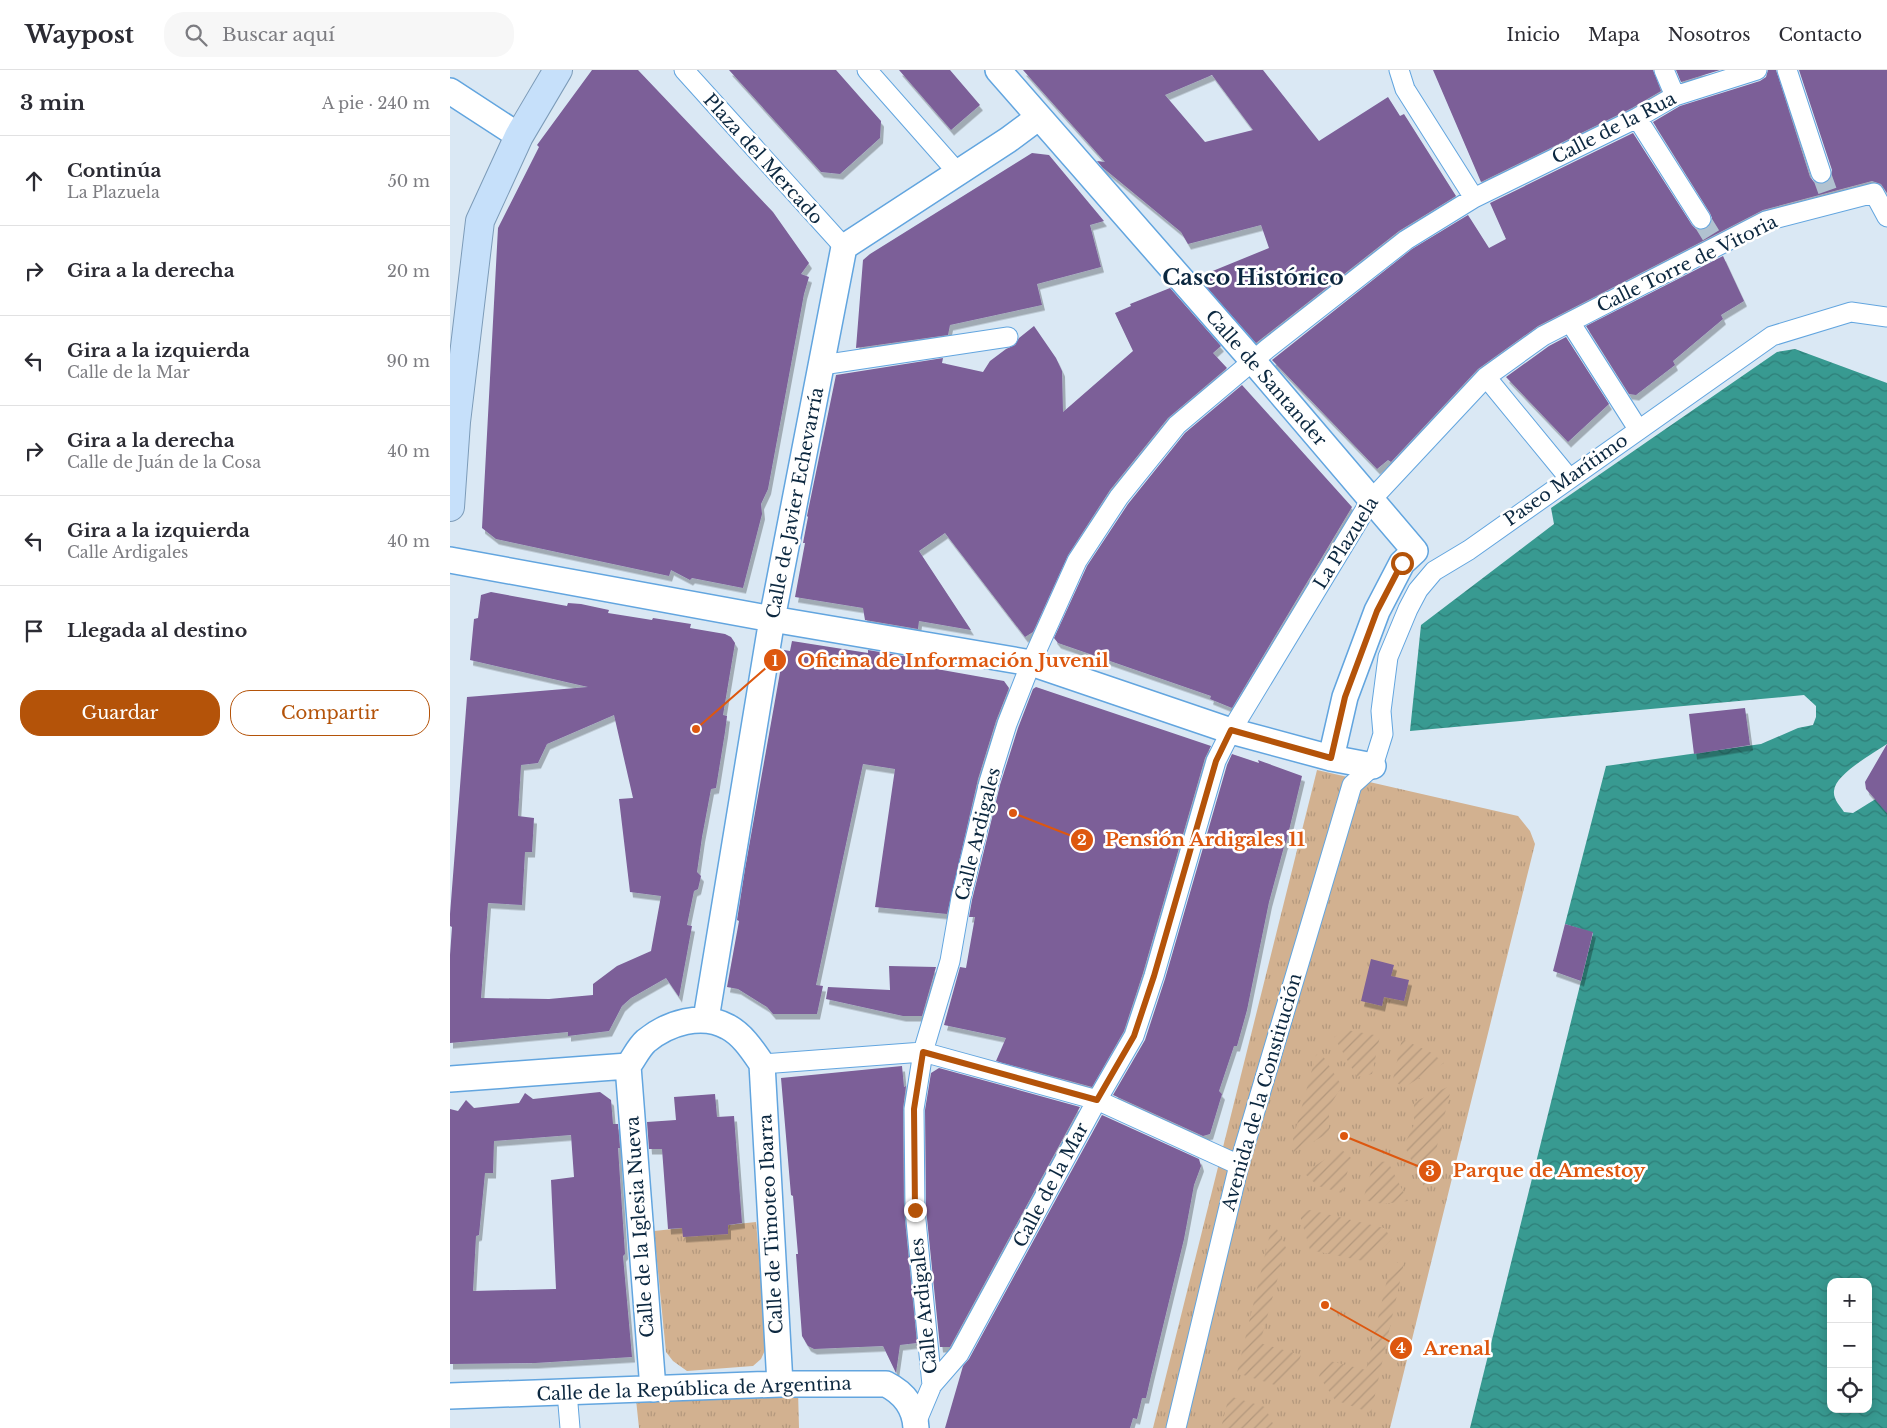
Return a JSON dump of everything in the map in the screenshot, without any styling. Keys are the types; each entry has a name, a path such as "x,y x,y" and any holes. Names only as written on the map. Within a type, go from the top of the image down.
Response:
{"highway":[{"path":"450,507 456,422 458,338 480,221 519,136 558,70"}],"street":[{"name":"Plaza del Mercado","path":"684,70 844,247"},
{"path":"867,70 958,173"},
{"name":"Calle de Santander","path":"998,70 1253,361 1414,551 1402,563 1377,611 1345,697 1331,758"},
{"path":"1399,70 1405,89 1474,198"},
{"path":"1664,70 1675,96"},
{"name":"Calle de la Rua","path":"1253,361 1406,240 1474,198 1636,118 1675,96 1758,70"},
{"path":"1787,70 1821,173"},
{"path":"450,92 519,136"},
{"path":"844,247 1008,140 1039,117"},
{"path":"1636,118 1701,220"},
{"name":"Calle Torre de Vitoria","path":"1535,340 1716,243 1766,222 1831,201 1881,190 1887,217"},
{"name":"Calle de Javier Echevarría","path":"706,1019 772,619 844,247"},
{"name":"Paseo Marítimo","path":"1373,766 1383,734 1381,711 1388,657 1418,590 1434,571 1469,550 1772,336 1851,312 1887,317"},
{"path":"1570,322 1638,429"},
{"path":"822,365 1008,338"},
{"name":"La Plazuela","path":"1231,730 1371,500 1486,377 1535,340"},
{"name":"Calle Ardigales","path":"932,1385 915,1210 914,1109 923,1052 950,961 961,898 989,782 1007,724 1031,664 1077,561 1119,497 1178,425 1253,361"},
{"path":"1486,377 1570,478"},
{"path":"450,560 1031,664 1231,730 1331,758 1373,766"},
{"name":"Calle de la Mar","path":"932,1385 959,1354 1097,1100 1134,1036 1154,976 1216,761 1231,730"},
{"name":"Avenida de la Constitución","path":"1176,1428 1239,1165 1352,785 1373,766"},
{"path":"450,1079 628,1066 645,1042 669,1025 706,1019 728,1027 748,1044 762,1064 923,1052 1097,1100 1239,1165"},
{"name":"Calle de Timoteo Ibarra","path":"762,1064 780,1384"},
{"name":"Calle de la Iglesia Nueva","path":"628,1066 653,1388"},
{"name":"Calle de la República de Argentina","path":"450,1396 780,1384 886,1384 898,1389 908,1399 916,1426"},
{"path":"916,1426 932,1385"},
{"path":"567,1392 570,1428"}],"green space":[{"path":"1317,770 1518,816 1530,831 1535,844 1390,1428 1153,1428"},
{"path":"1347,1030 1380,1036 1372,1074 1357,1077 1334,1037"},
{"path":"1402,1039 1432,1053 1444,1063 1403,1088 1393,1079"},
{"path":"1321,1053 1342,1086 1329,1107 1329,1133 1294,1152 1293,1139 1316,1055"},
{"path":"1452,1085 1426,1191 1404,1145 1414,1125 1414,1102"},
{"path":"1341,1149 1351,1158 1342,1193 1318,1186 1304,1173"},
{"path":"1374,1161 1388,1162 1408,1201 1383,1204 1363,1200"},
{"path":"1310,1210 1384,1228 1392,1239 1368,1262 1310,1250 1299,1212"},
{"path":"756,1222 767,1346 761,1359 753,1366 687,1371 673,1361 666,1352 654,1231 682,1228 728,1234 728,1225"},
{"path":"1275,1225 1286,1248 1260,1343 1301,1355 1296,1370 1275,1385 1237,1373 1269,1238"},
{"path":"1406,1254 1371,1413 1335,1400 1319,1376 1326,1360 1366,1370 1389,1271"},
{"path":"635,1390 798,1390 799,1428 639,1428"},
{"path":"1229,1396 1265,1407 1275,1428 1221,1428"}],"water":[{"path":"1795,349 1887,383 1887,744 1848,771 1836,784 1834,794 1844,812 1853,813 1887,792 1887,1428 1470,1428 1593,933 1565,924 1606,766 1761,744 1798,728 1813,725 1816,717 1816,706 1804,695 1410,731 1421,625 1554,524 1551,508 1777,352"}],"building":[{"path":"592,70 638,70 773,212 809,263 801,274 809,277 804,294 768,489 761,504 762,514 743,588 692,578 690,580 671,570 669,576 496,539 482,528 498,228 539,147 537,145"},
{"path":"729,70 836,70 881,121 880,138 840,174 821,172"},
{"path":"899,70 950,70 980,105 951,130"},
{"path":"1023,70 1263,70 1319,141 1388,97 1400,116 1404,114 1456,196 1399,231 1256,343 1198,277 1269,248 1261,225 1188,244 1181,232 1097,161 1105,162","holes":["1212,75 1253,130 1205,142 1165,95"]},
{"path":"1433,70 1653,70 1661,91 1632,108 1481,182"},
{"path":"1676,70 1720,70 1681,82"},
{"path":"1768,70 1776,70 1810,177 1819,184 1830,180 1832,170 1799,70 1887,70 1887,193 1881,184 1872,181 1763,210 1538,326 1478,369 1391,462 1388,460 1377,469 1272,360 1412,249 1468,215 1489,248 1506,239 1490,203 1633,133 1692,225 1696,229 1707,229 1711,224 1712,218 1710,213 1653,122 1680,106 1760,81 1766,77"},
{"path":"1032,153 1049,155 1104,221 1090,225 1101,267 1037,284 1042,305 950,325 948,335 856,348 863,260"},
{"path":"1723,256 1744,301 1721,315 1723,319 1673,361 1675,365 1636,395 1629,394 1586,326"},
{"path":"1170,288 1221,346 1213,353 1227,368 1168,418 1110,490 1068,555 1033,632 1025,637 945,533 919,551 971,630 919,621 918,629 865,620 863,608 795,597 805,543 803,543 807,516 836,375 943,358 942,363 983,372 990,361 1015,345 1019,338 1034,326 1056,358 1062,371 1063,412 1133,351 1115,313 1131,306 1130,304"},
{"path":"1566,337 1609,404 1568,442 1506,377 1549,346"},
{"path":"1242,385 1352,507 1232,708 1210,699 1211,696 1058,643 1054,638 1087,566 1128,504 1185,433"},
{"path":"491,592 567,606 568,603 581,604 609,610 608,613 691,624 690,628 725,634 731,637 735,643 723,715 727,716 725,732 716,788 711,789 702,837 697,872 701,876 698,889 694,891 687,925 692,926 679,997 666,978 631,998 622,1006 609,1031 568,1036 568,1032 450,1043 450,955 452,927 450,926 450,914 467,697 588,687 470,660 474,619 478,618 481,595","holes":["614,715 633,798 619,799 630,892 661,896 651,951 617,966 593,984 593,995 549,999 481,998 488,903 522,905 525,852 532,852 534,818 518,816 521,765 538,763 547,744"]},
{"path":"792,641 915,658 914,665 1004,681 1009,688 996,721 978,779 947,914 875,907 895,769 863,764 816,985 823,986 817,1014 773,1014 767,1007 738,989 727,987 739,921 737,920 745,869 784,650 790,651"},
{"path":"1036,687 1211,746 1205,758 1143,973 1124,1031 1092,1087 996,1061 1006,1038 944,1025 960,967 966,968 975,917 969,917 972,900 1000,785 1018,728 1033,689"},
{"path":"1745,708 1750,745 1694,754 1689,714"},
{"path":"1887,744 1887,813 1866,789 1865,782"},
{"path":"1232,754 1259,763 1258,760 1302,776 1269,902 1247,1010 1237,1046 1234,1046 1219,1091 1222,1094 1210,1134 1203,1136 1113,1095 1145,1040 1165,979 1227,765"},
{"path":"1565,924 1593,932 1581,981 1553,971"},
{"path":"1371,959 1394,965 1391,976 1409,980 1404,1001 1384,997 1382,1006 1361,1001"},
{"path":"889,966 936,967 922,1016 903,1016 826,999 828,987 890,990"},
{"path":"902,1066 904,1087 906,1086 903,1109 904,1210 917,1343 900,1345 896,1373 883,1346 814,1349 808,1346 802,1336 796,1254 798,1254 781,1078"},
{"path":"939,1068 1080,1107 950,1347 940,1347 926,1209 925,1110 931,1073"},
{"path":"600,1092 611,1100 613,1124 618,1124 620,1148 618,1148 625,1254 623,1256 632,1357 535,1363 450,1364 450,1109 458,1111 466,1100 474,1108 519,1103 525,1093 533,1099","holes":["571,1135 574,1177 551,1180 556,1289 473,1291 476,1236 479,1235 485,1173 493,1173 494,1141"]},
{"path":"715,1094 717,1117 734,1116 742,1223 728,1225 728,1234 683,1237 682,1228 668,1229 662,1149 649,1149 647,1122 676,1120 674,1097"},
{"path":"1102,1115 1199,1159 1201,1166 1194,1185 1184,1239 1146,1398 1142,1398 1137,1419 1133,1418 1130,1428 945,1428 963,1366 969,1359"}],"tunnel":[{"path":"1821,173 1830,198"},
{"path":"1701,219 1714,240"}],"place":[{"name":"Oficina de Información Juvenil","path":"696,729"},
{"name":"Pensión Ardigales 11","path":"1013,813"},
{"name":"Parque de Amestoy","path":"1344,1136"},
{"name":"Arenal","path":"1325,1305"}],"district":[{"name":"Casco Histórico","path":"1253,277"}],"route":[{"path":"915,1210 914,1109 923,1052 1097,1100 1134,1036 1154,976 1216,761 1231,730 1331,758 1345,697 1377,611 1402,563"}]}
